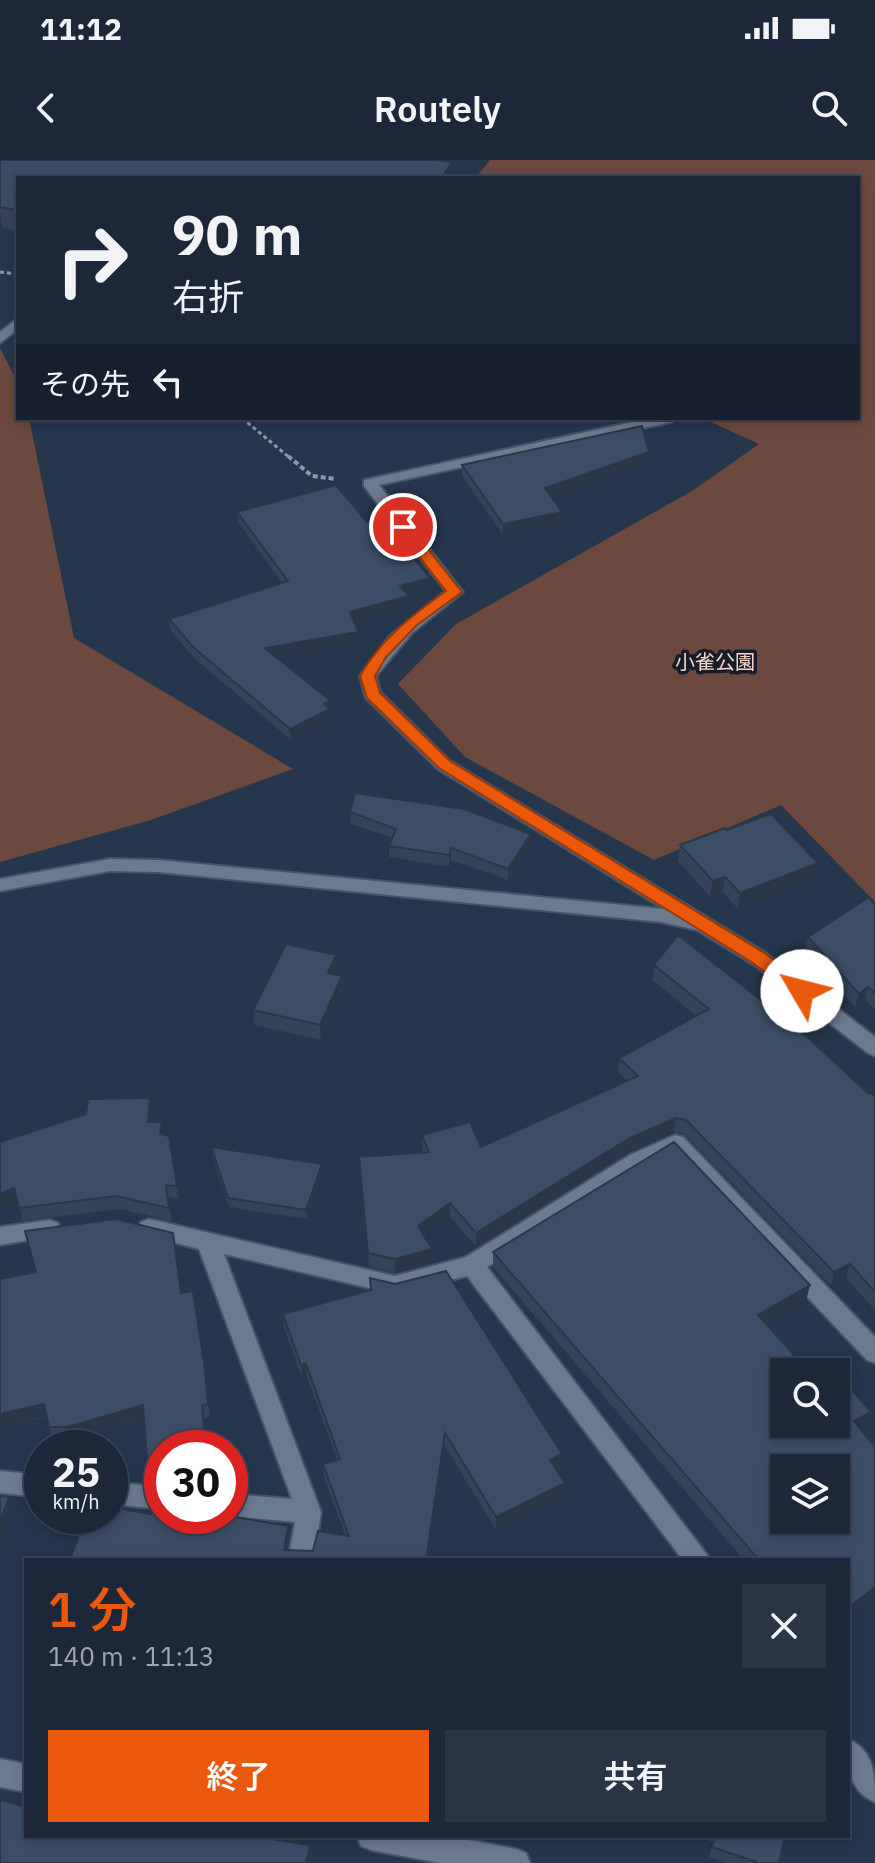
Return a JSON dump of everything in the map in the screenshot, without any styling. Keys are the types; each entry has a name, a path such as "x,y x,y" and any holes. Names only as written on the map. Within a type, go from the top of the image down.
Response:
{"street":[{"path":"0,339 16,324"},
{"path":"662,420 369,483 455,592 412,622 380,655 368,676 372,694 444,765 760,959 875,1048"},
{"path":"0,885 110,865 158,866 661,915 703,924"},
{"path":"134,1224 395,1285 472,1265 638,1161 675,1143 875,1353"},
{"path":"0,1236 75,1226"},
{"path":"208,1242 309,1512 301,1558"},
{"path":"472,1265 696,1558"},
{"path":"0,1482 24,1484"},
{"path":"248,1507 309,1512"},
{"path":"850,1756 875,1788"},
{"path":"0,1773 24,1778"},
{"path":"382,1838 516,1863"}],"path":[{"path":"244,420 312,476 369,483"}],"green space":[{"name":"小雀公園","path":"490,160 875,160 875,902 781,805 654,860 465,757 398,684 456,624 692,491 759,444 706,420 860,420 860,176 477,176"},
{"path":"0,348 16,379 16,420 29,420 74,638 293,769 151,820 0,862"}],"building":[{"path":"0,160 452,162 442,176 16,176 16,210 0,207"},
{"path":"642,426 649,452 545,488 562,512 503,524 462,465"},
{"path":"336,485 367,522 381,518 430,578 400,586 409,596 350,612 358,632 265,648 331,701 324,704 330,709 290,729 193,647 169,619 288,581 237,512"},
{"path":"355,793 464,809 531,834 508,869 451,848 449,855 389,846 396,829 350,812"},
{"path":"771,814 818,863 740,893 725,877 713,881 680,845 725,828 727,830"},
{"path":"869,897 875,904 875,993 868,987 859,994 808,937"},
{"path":"678,935 804,1034 869,1094 875,1096 875,1292 850,1264 834,1272 686,1120 676,1118 630,1138 476,1233 450,1203 418,1226 432,1249 395,1259 368,1253 359,1157 429,1152 422,1135 470,1122 481,1147 638,1076 619,1058 709,1009 654,965"},
{"path":"286,944 336,955 328,973 342,976 320,1025 253,1010"},
{"path":"150,1098 148,1122 162,1122 160,1134 169,1136 177,1186 166,1185 169,1208 116,1196 19,1208 14,1188 0,1194 0,1142 86,1114 88,1099"},
{"path":"674,1142 810,1285 758,1315 796,1358 770,1358 770,1438 850,1438 850,1387 871,1412 854,1421 875,1447 875,1587 850,1606 850,1558 757,1558 493,1252"},
{"path":"211,1147 322,1164 306,1210 228,1198"},
{"path":"116,1219 173,1233 181,1293 193,1291 208,1404 202,1405 204,1430 145,1430 143,1405 68,1427 49,1427 44,1404 0,1414 0,1279 36,1272 25,1231"},
{"path":"446,1271 562,1454 550,1460 565,1483 496,1517 445,1433 426,1558 71,1558 79,1534 128,1534 128,1510 144,1513 144,1534 248,1534 248,1519 288,1526 284,1550 313,1551 318,1531 349,1536 323,1464 340,1459 306,1364 301,1365 283,1314 371,1290 370,1278 395,1284"},
{"path":"0,1496 9,1497 0,1522"},
{"path":"0,1800 24,1806 24,1838 266,1838 310,1845 306,1863 0,1863"},
{"path":"714,1838 785,1838 779,1863 760,1863 712,1847"}],"route":[{"path":"403,527 455,592 412,622 380,655 368,676 372,694 444,765 760,959 802,991"}]}
